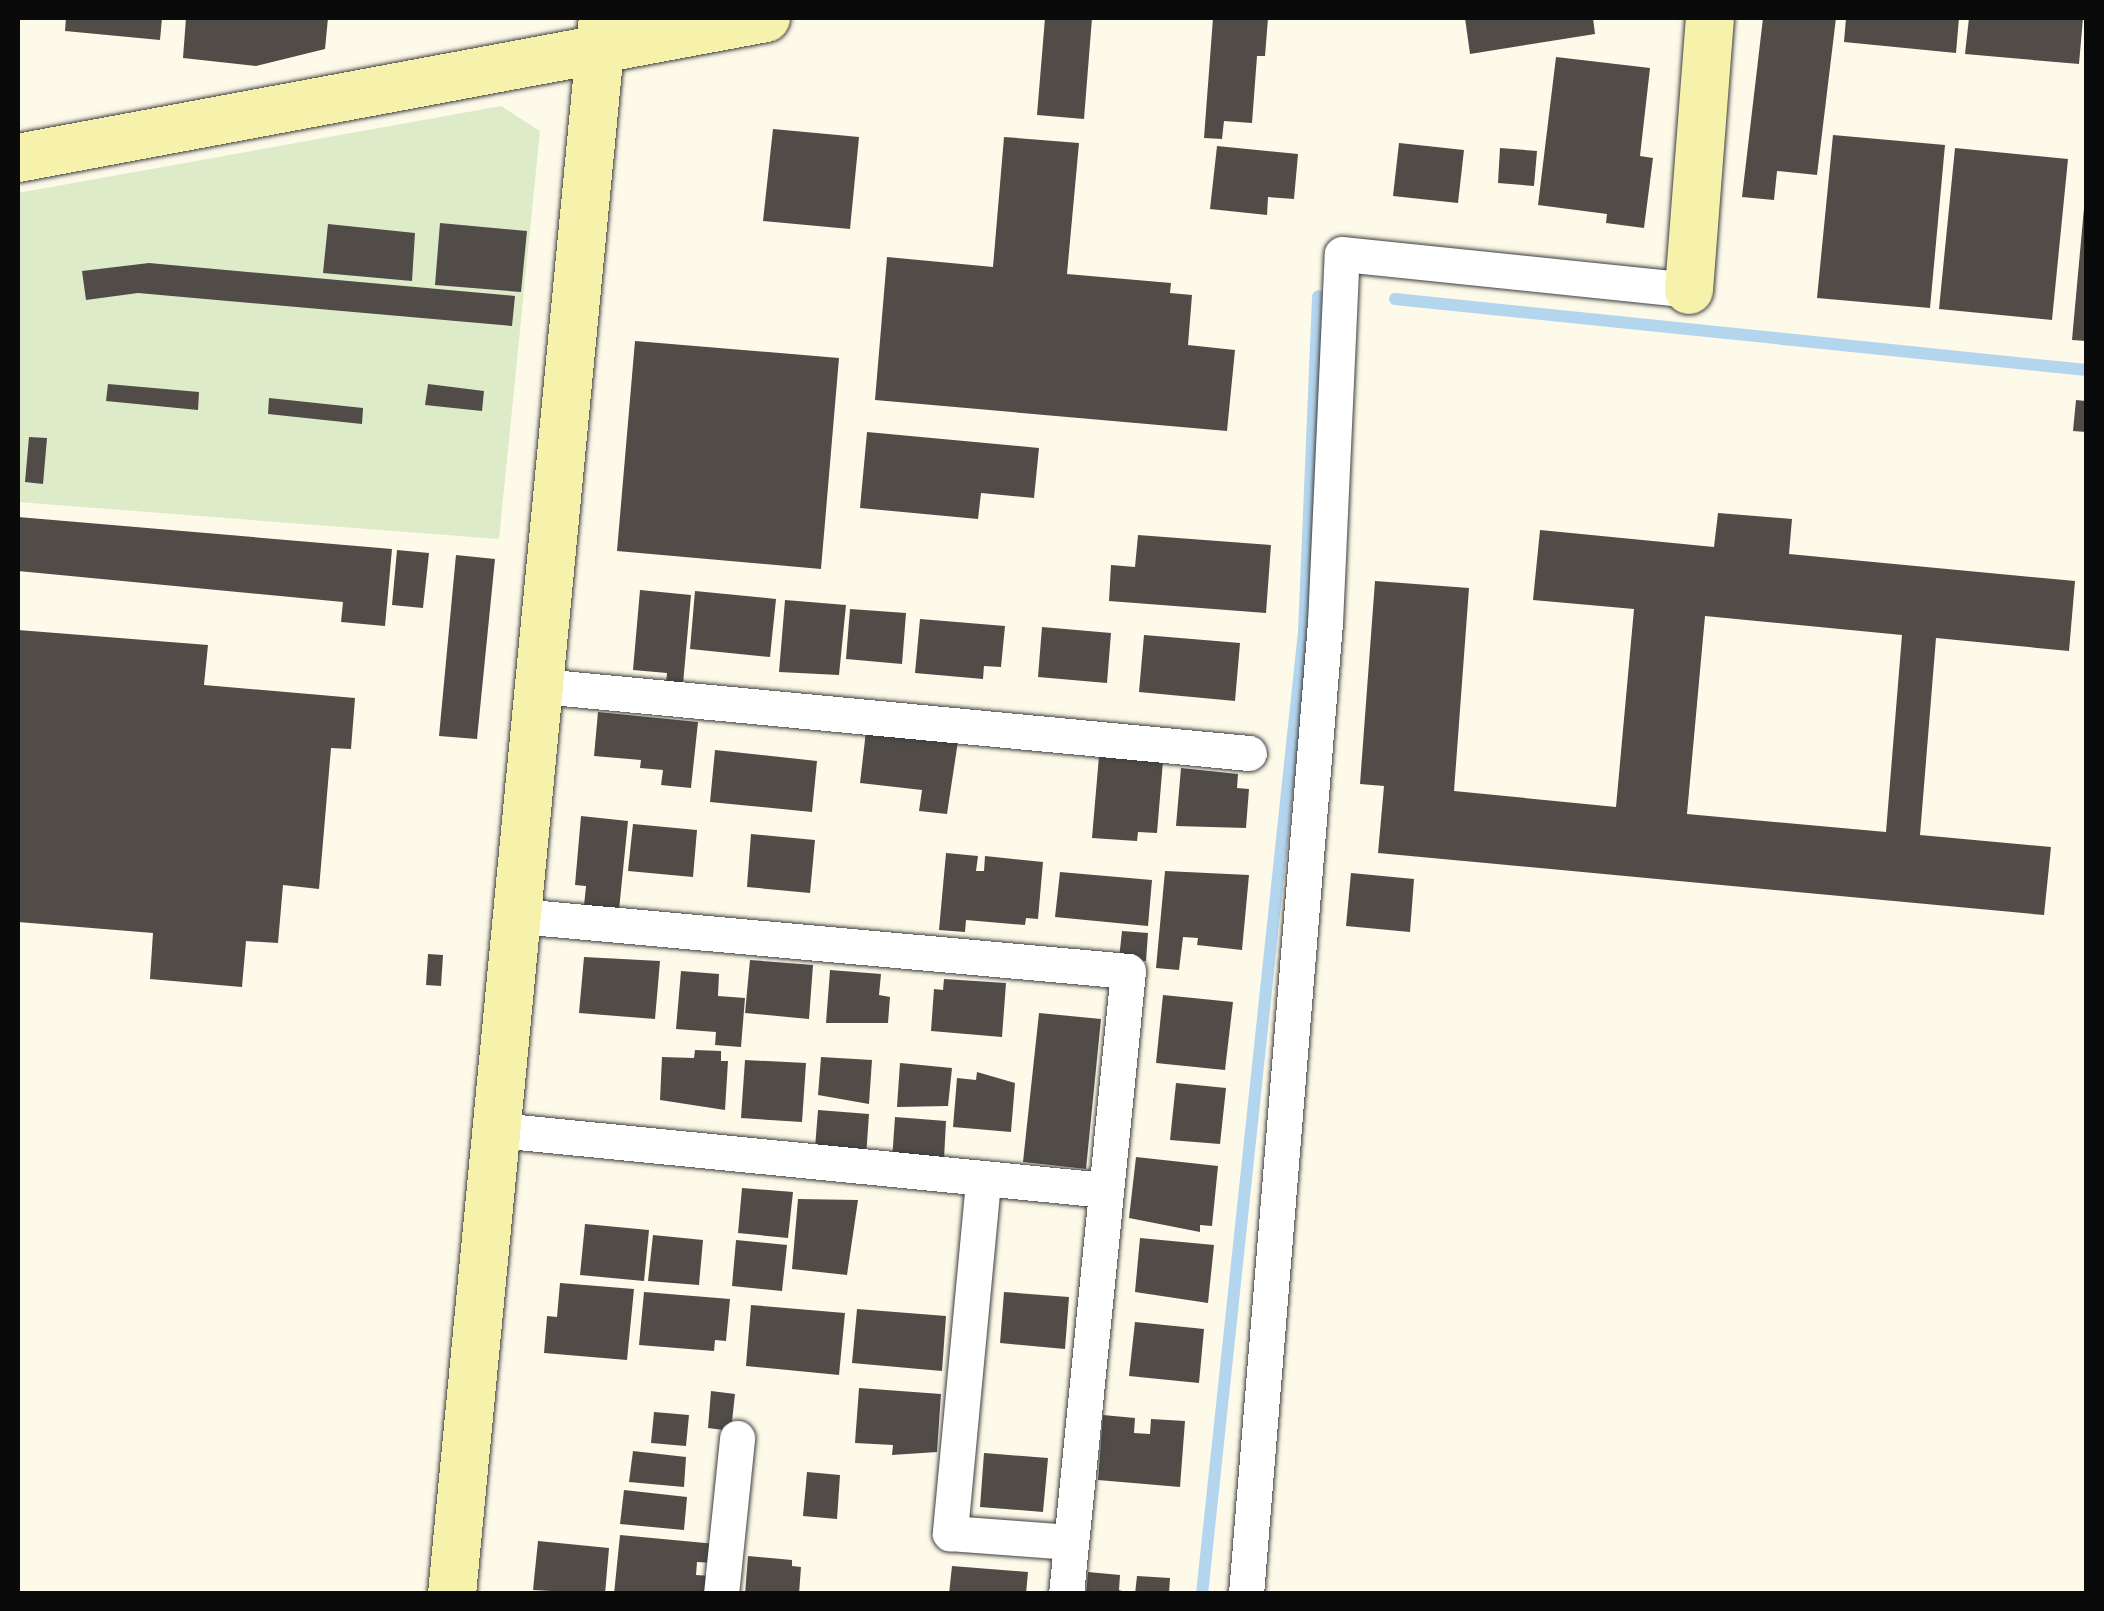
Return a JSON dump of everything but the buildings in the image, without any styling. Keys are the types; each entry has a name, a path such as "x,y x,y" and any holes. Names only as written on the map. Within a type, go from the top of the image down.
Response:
{"street":[{"path":"18,158 602,32 766,18"},
{"path":"1246,1594 1325,623 1342,254 1689,290 1710,18"},
{"path":"452,1594 602,32"},
{"path":"541,686 1250,753"},
{"path":"519,916 1128,971 1066,1594"},
{"path":"498,1130 983,1182 1104,1190"},
{"path":"983,1182 950,1533 1070,1542"},
{"path":"720,1594 737,1438"}],"green space":[{"path":"501,106 540,131 499,539 18,502 18,193"}],"waterway":[{"path":"1202,1594 1304,632 1318,296"},
{"path":"1395,299 2086,370"}]}
